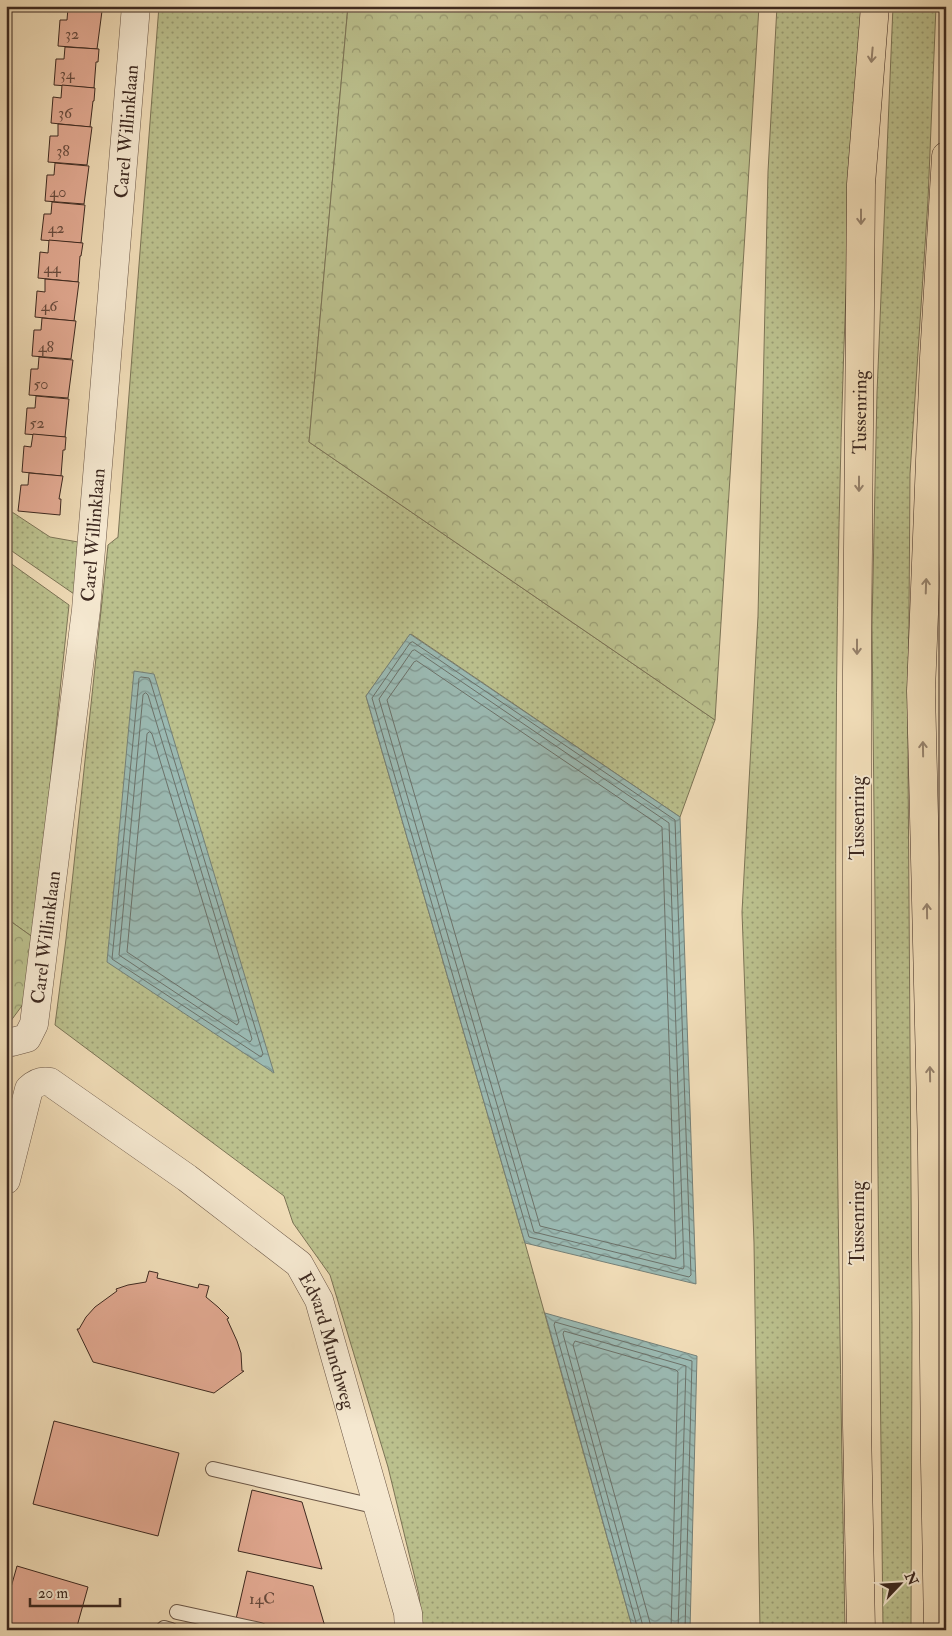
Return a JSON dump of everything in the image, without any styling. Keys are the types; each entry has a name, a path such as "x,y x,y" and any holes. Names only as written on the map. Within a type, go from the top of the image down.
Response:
{"highway":[{"name":"Tussenring","path":"861,1630 857,1424 857,671 861,184 876,6"},
{"path":"938,1630 932,1150 922,691 934,358 946,156"}],"street":[{"name":"Carel Willinklaan","path":"6,1040 12,1042 27,1038 34,1024 37,1004 86,610 136,6"},
{"name":"Edvard Munchweg","path":"6,1180 29,1090 36,1083 50,1082 187,1178 299,1264 319,1300 408,1613 409,1630"}],"lane":[{"path":"213,1469 378,1507"},
{"path":"177,1612 260,1630"}],"green space":[{"path":"159,6 348,6 309,442 715,720 680,817 411,634 366,696 525,1243 633,1630 422,1630 419,1595 388,1467 330,1275 293,1223 284,1196 55,1025 108,545 118,537"},
{"path":"348,6 759,6 715,720 309,442"},
{"path":"777,6 863,6 848,234 841,437 836,778 837,1119 845,1630 760,1630 754,1243 742,912 758,616 768,172"},
{"path":"893,6 936,6 928,200 910,474 908,759 912,1326 911,1630 883,1630 872,626 877,393"},
{"path":"6,508 50,537 78,542 74,594 6,547"},
{"path":"6,560 69,605 34,938 6,918 6,690 10,652 6,650"},
{"path":"6,918 34,938 24,1003 10,1022 6,1019"}],"water":[{"path":"410,634 680,817 696,1284 525,1243 366,696"},
{"path":"134,671 154,674 274,1073 107,962"},
{"path":"545,1313 697,1356 690,1630 633,1630"}],"building":[{"path":"61,6 101,6 100,10"},
{"path":"68,8 102,11 97,49 58,46 60,20 67,20"},
{"path":"65,47 99,49 94,88 54,85 56,59 64,59"},
{"path":"62,85 95,88 90,127 51,123 53,97 61,98"},
{"path":"58,124 92,127 87,165 48,162 50,136 58,136"},
{"path":"55,163 89,166 84,204 45,201 47,175 54,175"},
{"path":"52,202 85,205 81,243 41,240 44,214 51,214"},
{"path":"49,240 83,243 78,282 38,278 40,252 48,253"},
{"path":"45,279 79,282 74,321 35,317 37,291 45,292"},
{"path":"42,318 76,321 71,359 32,356 34,330 41,330"},
{"path":"39,357 73,360 68,398 29,395 31,369 38,369"},
{"path":"36,396 69,399 65,437 25,434 27,408 35,408"},
{"path":"33,434 66,437 61,476 22,472 24,446 31,447"},
{"path":"29,473 63,476 59,499 61,499 60,515 18,511 21,485 28,485"},
{"path":"149,1271 158,1273 157,1278 198,1288 199,1284 209,1286 206,1297 229,1318 227,1319 241,1353 242,1371 244,1371 214,1393 93,1362 77,1329 79,1329 95,1307 117,1291 116,1289 146,1282"},
{"path":"54,1421 179,1453 158,1536 33,1504"},
{"path":"252,1490 302,1502 322,1569 238,1551"},
{"path":"17,1566 88,1587 76,1630 6,1630 6,1605"},
{"path":"247,1571 313,1586 326,1630 285,1630 236,1619"}]}
